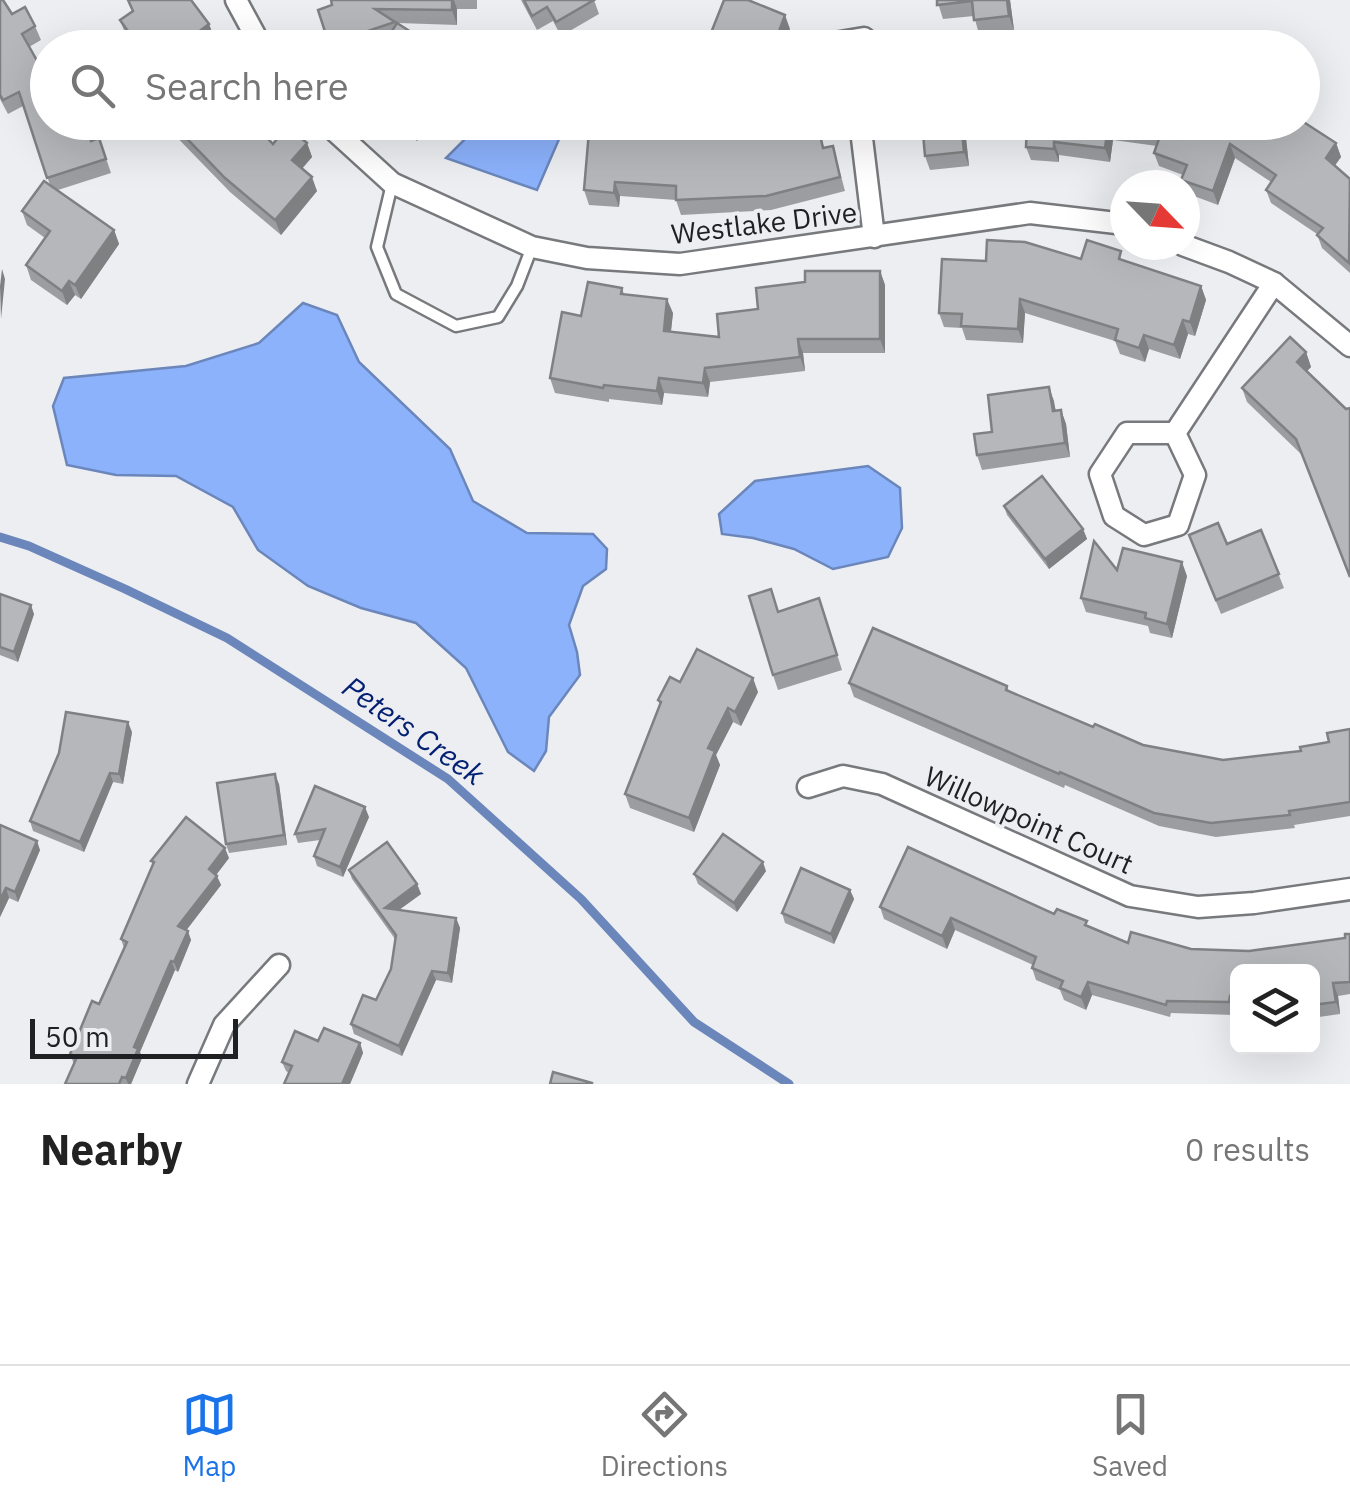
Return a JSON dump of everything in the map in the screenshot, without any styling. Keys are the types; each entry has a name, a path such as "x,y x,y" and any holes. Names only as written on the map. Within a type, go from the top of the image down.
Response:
{"street":[{"path":"236,0 252,30"},
{"name":"Westlake Drive","path":"344,140 392,183 532,246 588,258 680,264 1030,213 1110,222"},
{"path":"862,140 874,237"},
{"path":"1200,251 1274,283 1350,346"},
{"path":"1175,433 1274,283"},
{"path":"1127,433 1175,433 1196,475 1178,525 1144,534 1114,516 1100,474 1127,433"},
{"name":"Willowpoint Court","path":"808,787 842,776 882,784 1130,896 1198,907 1350,889"},
{"path":"198,1084 224,1025 279,965"}],"lane":[{"path":"392,183 376,248 396,294 456,326 498,317 517,286 532,246"}],"water":[{"path":"464,140 559,140 537,190 446,158"},
{"path":"303,303 337,315 359,362 450,449 473,501 527,533 593,534 607,549 606,569 583,586 569,625 580,675 549,717 546,751 534,771 508,752 466,668 416,623 361,608 308,586 258,550 233,507 176,476 116,475 67,465 53,406 64,378 186,366 259,343"},
{"path":"868,466 900,488 902,528 888,557 833,569 794,549 722,534 719,514 755,481"}],"building":[{"path":"3,0 12,14 25,7 35,26 22,34 30,48 30,126 19,92 3,100"},
{"path":"128,0 191,0 209,24 201,30 127,30 120,20 133,11"},
{"path":"331,0 452,0 452,10 375,9 395,22 371,30 324,30 318,10 332,5"},
{"path":"524,0 594,0 556,22 547,7 532,16"},
{"path":"724,0 748,0 785,15 780,30 712,30"},
{"path":"937,0 1007,0 1009,16 974,20 972,1 937,5"},
{"path":"1320,133 1336,143 1326,158 1350,179 1349,263 1317,235 1323,228 1266,190 1276,175 1230,144 1213,191 1200,187 1200,170 1185,170 1187,165 1154,153 1159,140 1320,140"},
{"path":"35,140 100,140 106,159 47,178"},
{"path":"188,140 307,143 292,160 312,177 275,220 225,178"},
{"path":"588,140 821,140 823,148 833,146 840,177 766,196 676,200 676,186 615,182 614,193 584,190"},
{"path":"924,140 963,140 964,152 925,156"},
{"path":"1026,140 1106,140 1105,148 1054,142 1054,149 1026,147"},
{"path":"44,181 114,230 75,285 69,281 62,291 26,265 50,231 22,211"},
{"path":"987,240 1025,242 1081,259 1087,240 1110,247 1110,260 1122,260 1201,286 1190,322 1183,320 1174,345 1144,335 1139,348 1115,340 1118,329 1020,299 1018,329 961,326 962,314 939,313 942,259 986,261"},
{"path":"805,271 880,271 880,339 798,339 800,357 705,368 703,383 659,378 657,391 604,385 603,388 550,378 562,312 581,316 588,282 622,288 621,294 667,299 664,331 719,337 717,314 758,309 756,288 805,282"},
{"path":"1290,337 1306,352 1297,362 1346,409 1350,408 1350,577 1296,439 1242,388"},
{"path":"1049,387 1053,411 1061,410 1065,443 977,455 974,434 992,432 988,395"},
{"path":"1042,476 1083,529 1045,559 1004,506"},
{"path":"1218,523 1227,544 1261,530 1279,574 1216,600 1189,535"},
{"path":"1094,541 1117,570 1123,548 1182,562 1167,624 1145,618 1146,613 1081,598"},
{"path":"771,589 778,612 819,598 837,655 773,675 749,596"},
{"path":"0,594 31,605 14,652 0,647"},
{"path":"873,628 1007,686 1006,690 1143,745 1223,760 1301,751 1300,747 1329,742 1327,733 1350,729 1350,802 1289,811 1290,815 1211,823 1154,813 849,683"},
{"path":"697,649 753,678 735,712 728,708 708,748 715,751 689,818 625,794 661,702 658,700 670,677 680,682"},
{"path":"66,712 128,722 119,774 110,773 80,842 30,821 59,753"},
{"path":"275,774 284,835 226,844 217,783"},
{"path":"315,786 365,807 340,867 314,856 325,829 295,834"},
{"path":"186,817 225,848 209,869 217,876 178,926 188,931 134,1047 138,1049 126,1078 122,1077 119,1084 65,1084 77,1057 70,1054 92,1001 99,1004 127,942 121,939 154,862 151,861"},
{"path":"0,825 37,841 15,892 6,888 0,900"},
{"path":"723,834 763,862 734,903 694,874"},
{"path":"387,842 417,884 385,908 456,918 448,973 432,971 399,1046 351,1024 363,995 376,1000 391,969 396,935 349,870"},
{"path":"908,847 1054,914 1057,909 1087,921 1085,925 1128,943 1131,932 1191,949 1249,951 1345,938 1345,934 1350,934 1350,982 1333,983 1336,1002 1320,1004 1320,964 1230,964 1229,1002 1167,1001 1166,1005 1088,982 1081,997 1060,988 1063,981 1032,968 1036,957 951,918 942,936 880,907"},
{"path":"801,868 850,890 831,934 782,913"},
{"path":"324,1028 360,1043 342,1084 284,1084 292,1066 282,1062 295,1031 318,1041"},
{"path":"553,1072 592,1083 592,1084 550,1084"}],"waterway":[{"name":"Peters Creek","path":"0,537 29,546 227,638 448,779 581,899 694,1022 789,1084"}]}
